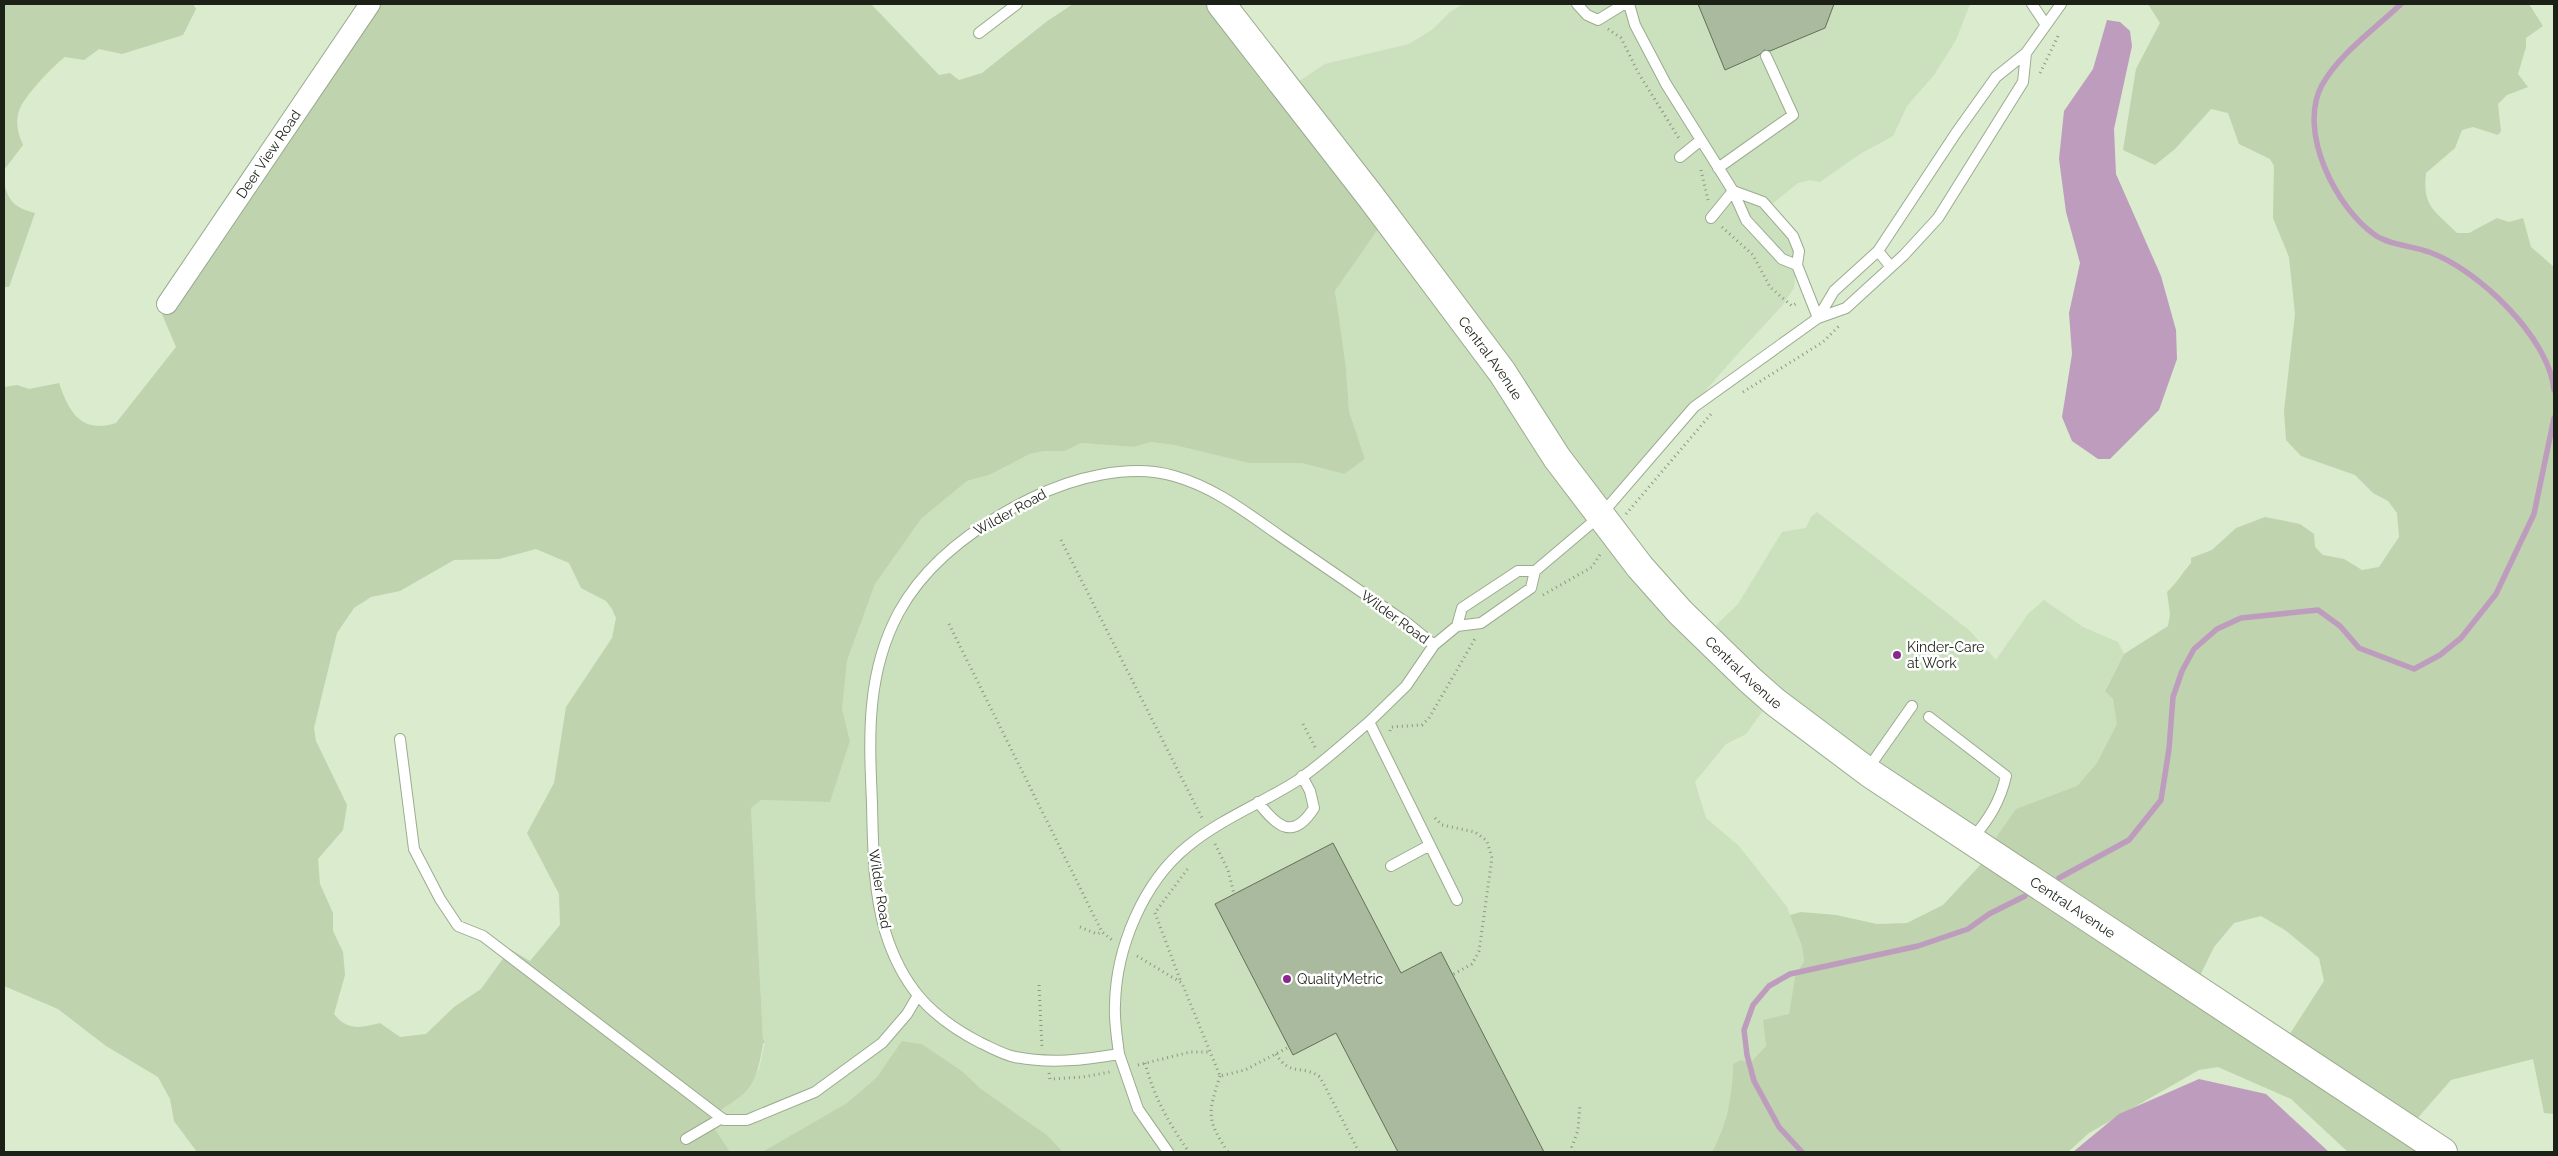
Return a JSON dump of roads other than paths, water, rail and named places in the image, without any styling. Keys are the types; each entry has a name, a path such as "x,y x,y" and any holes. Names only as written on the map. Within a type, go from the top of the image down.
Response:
{"main road":[{"name":"Central Avenue","path":"1222,4 1371,196 1502,372 1557,458 1600,516 1640,567 1680,612 1750,680 1775,702 1867,771 2443,1152"}],"street":[{"name":"Deer View Road","path":"167,304 370,4"}],"lane":[{"path":"979,33 1017,4"},
{"path":"1577,4 1587,15 1598,20 1624,4"},
{"path":"1629,4 1642,38 1733,191 1746,220 1782,259 1797,265"},
{"path":"2032,4 2046,25"},
{"path":"1818,318 1834,291 1878,252 1956,133 1996,77 2026,53 2061,4"},
{"path":"1535,571 1518,571 1462,608 1457,626 1480,623 1531,588 1535,571 1600,516 1694,407 1818,318 1846,308 1891,267 1938,218 2023,82 2026,53"},
{"path":"1718,168 1793,115 1766,56"},
{"path":"1684,154 1701,140"},
{"path":"1733,191 1763,202 1793,236 1799,251 1797,265 1818,318"},
{"path":"1712,216 1733,191"},
{"path":"1878,252 1891,267"},
{"name":"Wilder Road","path":"1119,1054 1084,1060 1035,1060 1012,1057 966,1036 930,1010 917,997 896,959 886,932 874,868 869,740 876,674 882,650 898,615 922,578 948,552 986,522 1045,492 1085,477 1144,471 1174,476 1219,494 1406,623 1434,645 1457,626"},
{"path":"1168,1152 1138,1109 1119,1054 1114,1004 1119,966 1131,928 1148,894 1181,853 1209,832 1302,776 1369,722 1406,686 1434,645"},
{"path":"1867,771 1912,706"},
{"path":"1929,717 2006,776 2001,798 1988,820 1971,840"},
{"path":"1369,722 1457,900"},
{"path":"400,739 414,849 440,899 458,926 483,936 722,1118 747,1120 815,1092 882,1043 907,1014 917,997"},
{"path":"1258,802 1273,822 1289,828 1305,822 1314,808 1310,791 1302,776"},
{"path":"1391,866 1430,845"},
{"path":"686,1140 722,1118"}],"waterway":[{"path":"2401,4 2338,62 2322,85 2316,104 2314,124 2324,167 2334,188 2347,207 2360,223 2375,235 2387,241 2429,252 2448,261 2468,273 2508,308 2539,348 2549,370 2554,390"},
{"path":"2059,878 2129,840 2161,800 2169,749 2173,697 2182,671 2194,649 2217,629 2241,618 2318,610 2340,626 2359,648 2414,669 2440,655 2461,638 2496,594 2534,514 2554,418"},
{"path":"1802,1152 1779,1127 1754,1081 1747,1055 1744,1030 1753,1005 1769,986 1790,974 1918,946 1968,929 1989,914 2025,896"}],"place":[{"name":"Kinder-Care at Work","path":"1897,655"},
{"name":"QualityMetric","path":"1287,979"}]}
